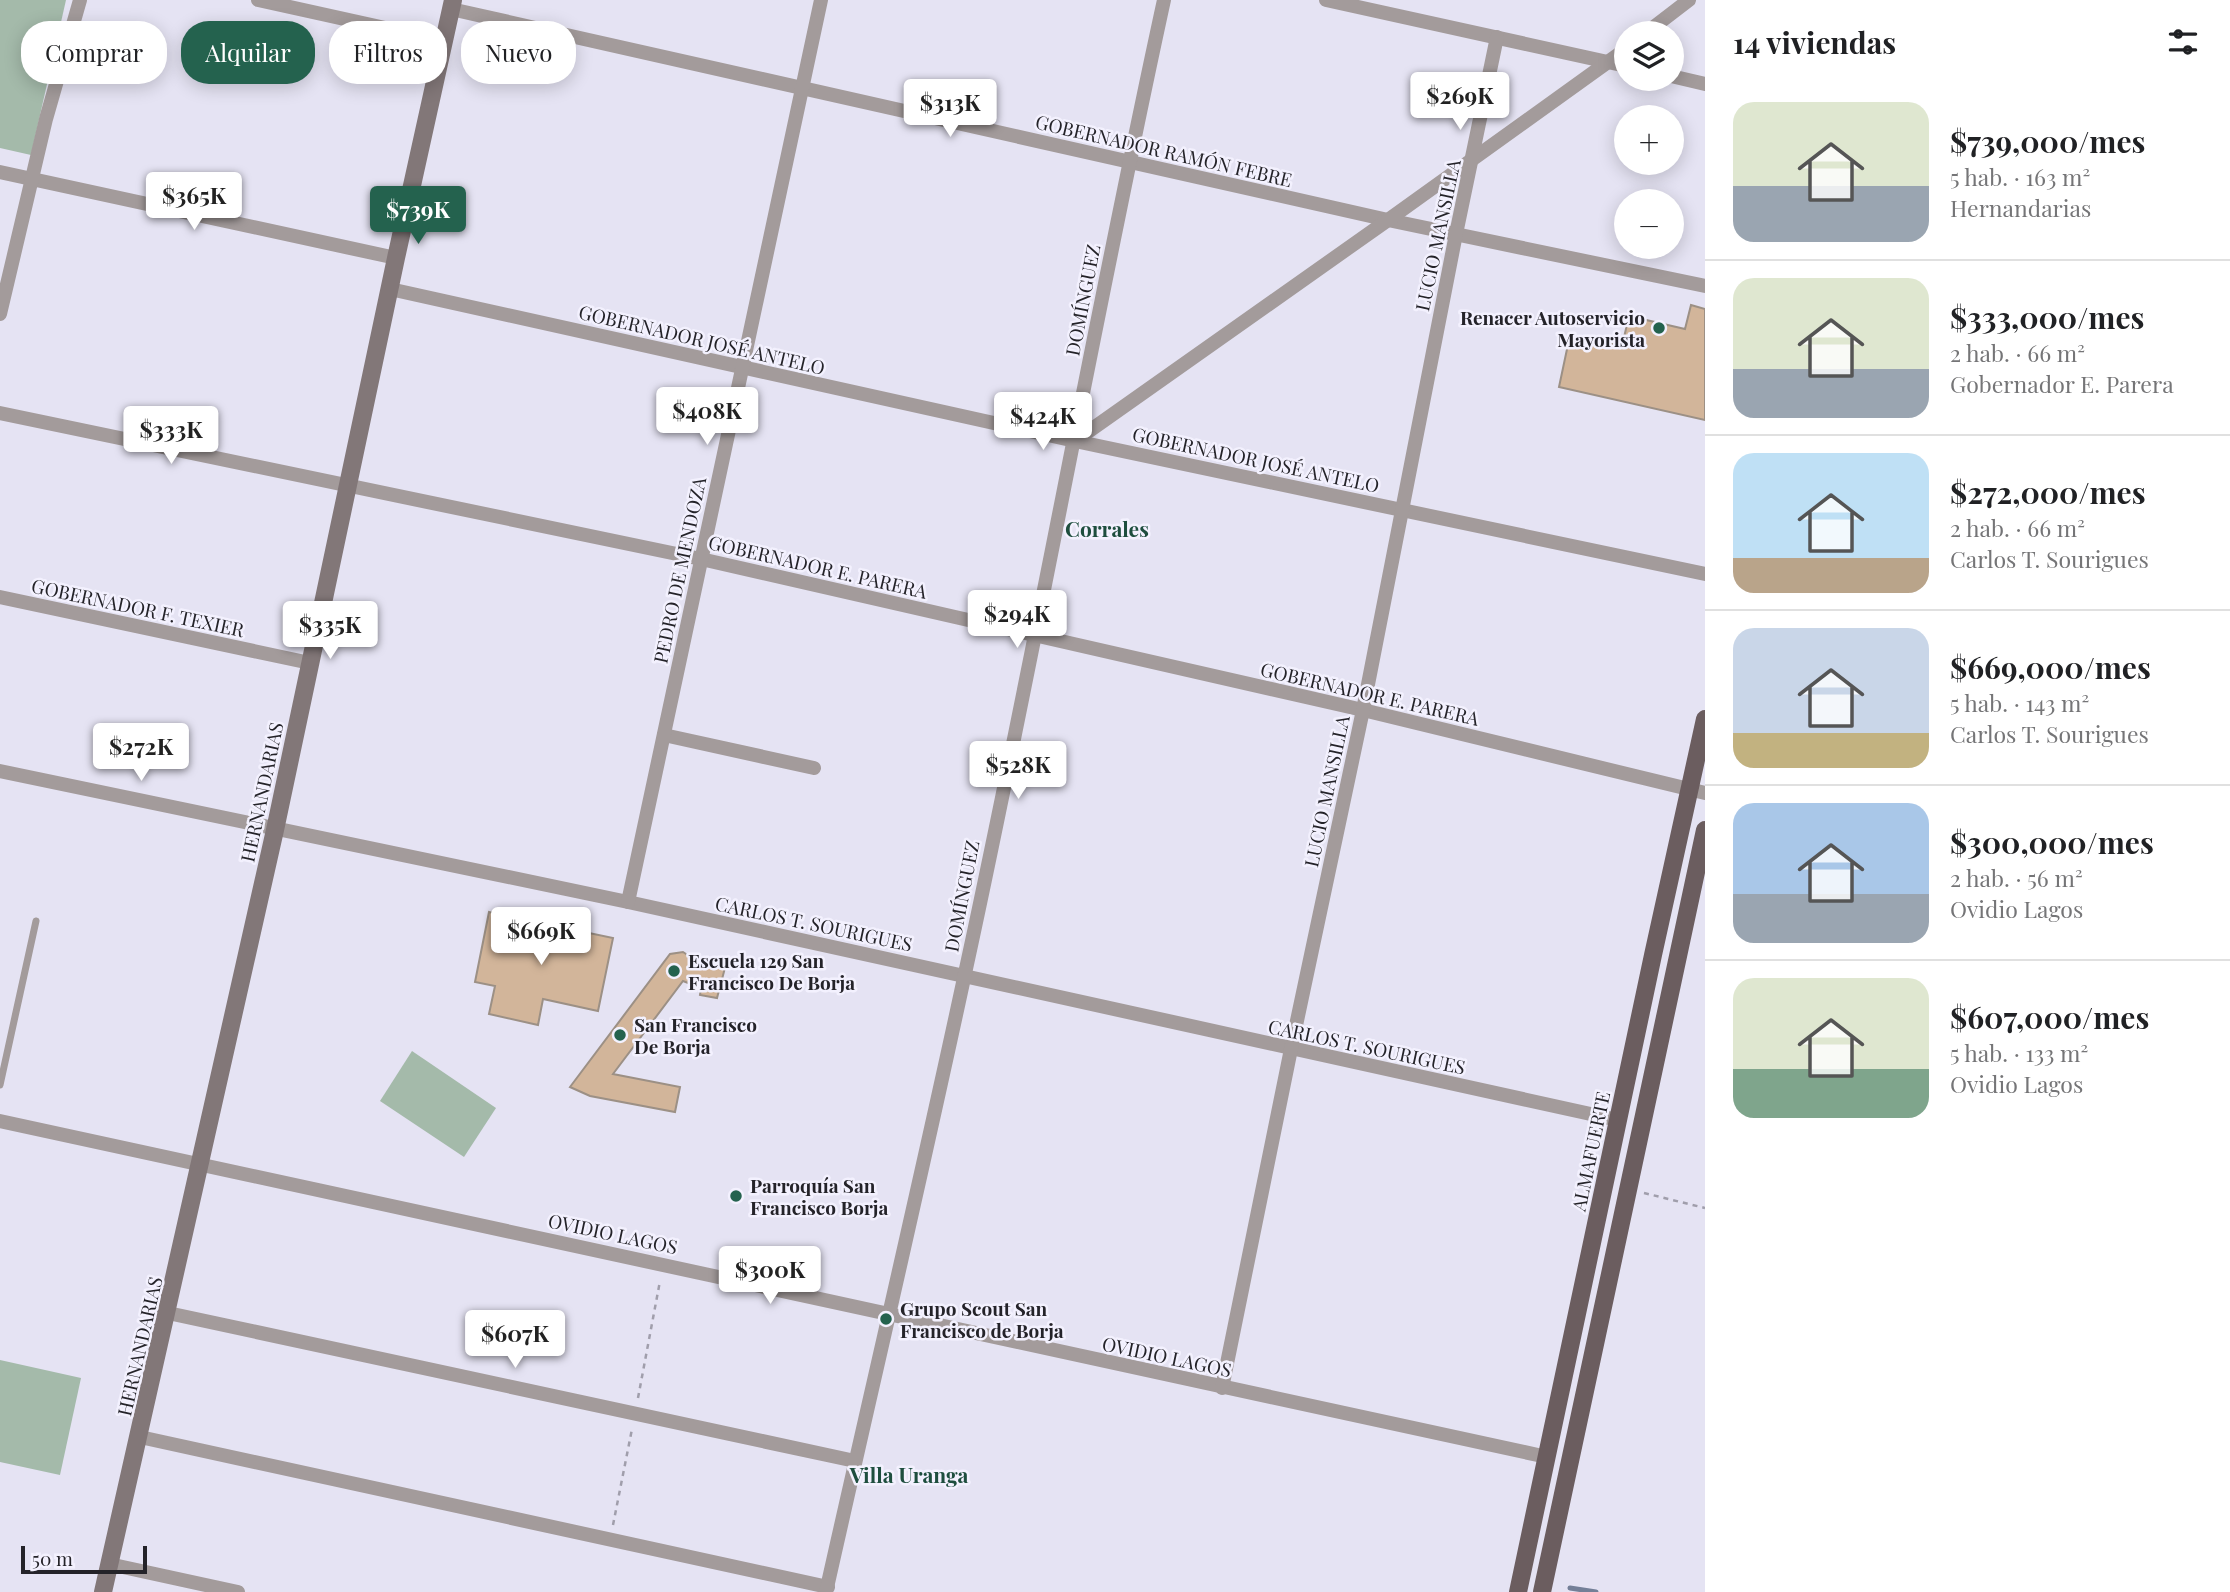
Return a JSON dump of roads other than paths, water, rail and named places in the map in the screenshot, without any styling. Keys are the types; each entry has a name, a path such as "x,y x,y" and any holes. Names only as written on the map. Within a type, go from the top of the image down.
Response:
{"main road":[{"name":"ALMAFUERTE","path":"1518,1592 1653,954 1698,791 1705,719"},
{"path":"1542,1592 1705,830"}],"street":[{"path":"0,314 46,119 80,0"},
{"path":"258,0 353,21"},
{"name":"PEDRO DE MENDOZA","path":"628,902 821,0"},
{"name":"DOMÍNGUEZ","path":"827,1589 965,976 1164,0"},
{"path":"1326,0 1614,63"},
{"path":"1662,21 1689,0"},
{"name":"HERNANDARIAS","path":"447,27 452,4"},
{"name":"GOBERNADOR RAMÓN FEBRE","path":"452,4 1129,162 1388,220 1705,286"},
{"name":"LUCIO MANSILLA","path":"1222,1388 1363,710 1497,37"},
{"path":"1075,441 1614,58"},
{"path":"1684,79 1705,84"},
{"name":"HERNANDARIAS","path":"103,1592 275,830 434,84"},
{"path":"0,172 396,258"},
{"name":"GOBERNADOR JOSÉ ANTELO","path":"390,289 1075,441 1705,574"},
{"name":"GOBERNADOR E. PARERA","path":"0,412 701,559 1363,710 1698,791"},
{"name":"GOBERNADOR F. TEXIER","path":"0,597 310,663"},
{"path":"664,735 814,768"},
{"name":"CARLOS T. SOURIGUES","path":"0,771 628,902 1618,1120"},
{"name":"OVIDIO LAGOS","path":"0,1121 1546,1457"},
{"path":"168,1312 855,1461"},
{"path":"140,1437 827,1589"},
{"path":"109,1564 238,1592"}],"lane":[{"path":"0,1085 36,920"}],"waterway":[{"path":"1570,1588 1596,1592"}],"place":[{"name":"Renacer Autoservicio Mayorista","path":"1659,328"},
{"name":"Escuela 129 San Francisco De Borja","path":"674,971"},
{"name":"San Francisco De Borja","path":"620,1035"},
{"name":"Parroquía San Francisco Borja","path":"736,1196"},
{"name":"Grupo Scout San Francisco de Borja","path":"886,1319"}],"district":[{"name":"Corrales","path":"1107,528"},
{"name":"Villa Uranga","path":"909,1474"}]}
